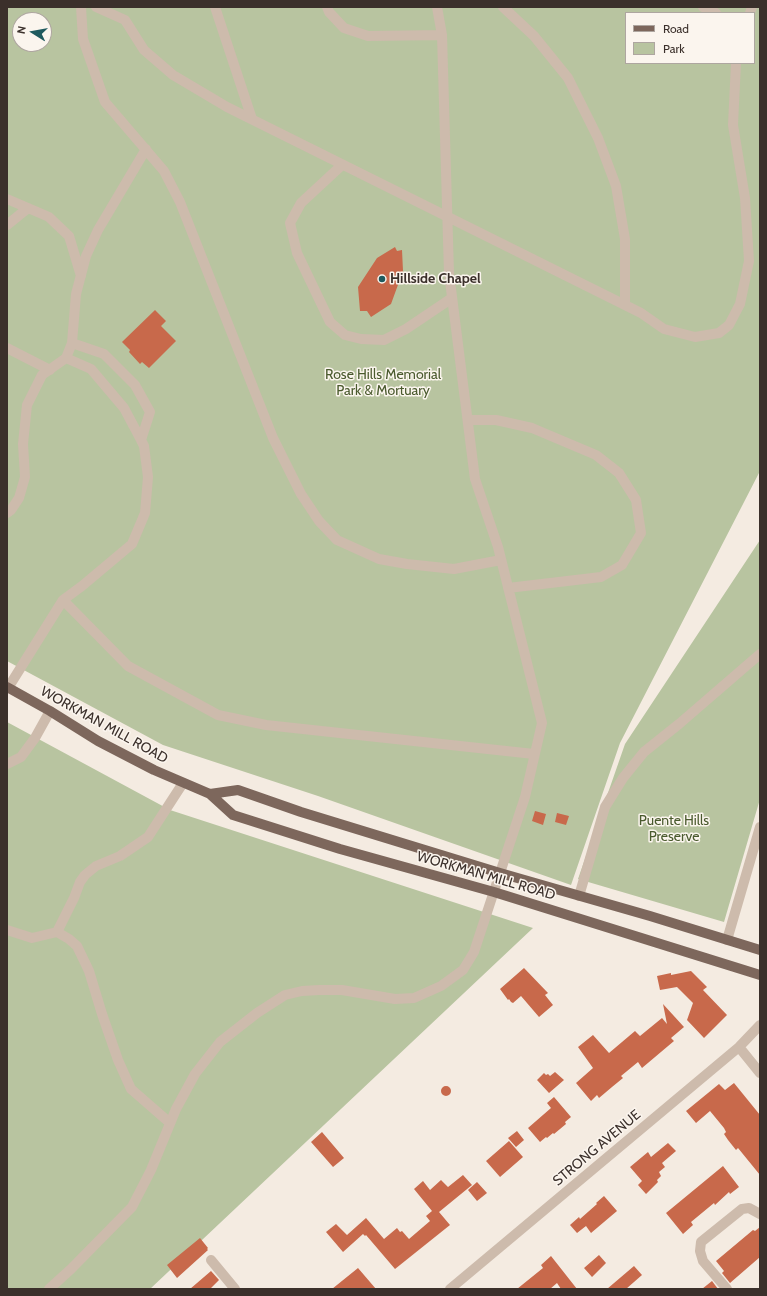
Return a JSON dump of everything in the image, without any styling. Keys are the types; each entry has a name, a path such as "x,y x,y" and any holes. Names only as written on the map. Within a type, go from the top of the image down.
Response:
{"main road":[{"name":"WORKMAN MILL ROAD","path":"7,687 50,710 98,741 154,770 210,794 233,815 340,849 494,892 760,975"},
{"name":"WORKMAN MILL ROAD","path":"210,794 238,790 301,812 760,950"}],"street":[{"path":"81,7 83,39 105,102 164,171 180,202 273,438 301,494 319,521 337,540 379,559 407,564 454,569 501,560"},
{"path":"96,7 125,20 144,50 174,75 227,107 641,313 664,329 695,337 719,332 729,325 740,304 749,262 745,198 734,125 736,64"},
{"path":"215,7 252,119"},
{"path":"327,7 329,12 344,28 368,36 442,35"},
{"path":"49,1289 72,1269 132,1208 151,1170 176,1109 195,1074 220,1042 257,1012 285,995 302,991 342,990 395,999 414,998 441,986 463,970 474,952 525,797 542,722 501,560 475,479 449,273 442,35 437,7"},
{"path":"503,7 534,36 568,78 598,138 616,186 625,239 625,305"},
{"path":"704,7 714,12"},
{"path":"7,513 11,510 19,498 25,477 23,444 27,405 42,375 66,358 72,343 76,294 86,256 98,230 146,149"},
{"path":"342,165 301,203 290,223 298,253 330,322 345,335 361,339 384,340 406,329 452,298"},
{"path":"7,199 49,217 69,236 81,276"},
{"path":"7,225 28,208"},
{"path":"72,343 104,354 135,385 150,412 141,440"},
{"path":"7,348 50,370"},
{"path":"7,687 63,600 132,544 145,513 148,477 144,446 141,440 124,408 91,369 66,358"},
{"path":"468,420 496,420 532,428 596,455 620,473 636,500 640,533 622,565 601,577 508,588"},
{"path":"63,600 128,666 218,715 266,725 534,754"},
{"path":"579,896 605,807 623,778 644,752 760,654"},
{"path":"7,764 21,757 35,738 50,710"},
{"path":"57,932 74,898 80,882 85,875 96,866 120,856 148,837 183,783"},
{"path":"727,940 760,827"},
{"path":"7,930 32,938 57,932 78,946 118,1060 131,1089 170,1123"},
{"name":"STRONG AVENUE","path":"450,1289 739,1047 760,1025"},
{"path":"739,1047 760,1073"},
{"path":"727,1289 703,1261 700,1250 701,1242 742,1209 749,1208 760,1214"},
{"path":"211,1260 236,1289"}],"green space":[{"name":"Rose Hills Memorial Park & Mortuary","path":"7,7 760,7 760,471 620,743 571,885 318,796 163,745 7,661"},
{"name":"Puente Hills Preserve","path":"760,540 760,799 724,922 578,879 625,744"},
{"path":"7,722 170,810 533,928 150,1289 7,1289"}],"building":[{"name":"Hillside Chapel","path":"395,247 397,251 402,250 403,271 391,304 371,317 367,311 360,311 358,287 377,258"},
{"path":"155,310 166,321 161,326 176,341 149,368 142,362 140,364 122,342"},
{"path":"535,811 546,814 543,825 532,821"},
{"path":"557,813 569,816 566,825 555,822"},
{"path":"524,968 548,993 545,995 553,1005 539,1017 521,996 513,1003 509,999 508,1000 500,989"},
{"path":"691,971 707,987 703,990 727,1015 704,1038 687,1020 693,1003 677,987 660,990 657,976"},
{"path":"663,1004 684,1027 671,1038 674,1041 642,1068 638,1062 621,1076 623,1078 599,1098 597,1095 591,1101 576,1083 593,1068 578,1047 593,1035 609,1053 635,1031 640,1036 662,1018 667,1024"},
{"path":"555,1072 564,1080 549,1093 537,1080 544,1073 550,1076"},
{"path":"734,1083 760,1115 760,1175 738,1148 736,1150 728,1140 724,1134 726,1132 724,1128 710,1111 696,1123 686,1111 719,1084 725,1090"},
{"path":"444,1086 448,1086 450,1087 450,1095 444,1096 441,1093 441,1089"},
{"path":"554,1097 571,1117 565,1122 566,1124 554,1134 553,1133 547,1138 546,1137 540,1142 528,1128 551,1108 547,1103"},
{"path":"517,1131 524,1140 516,1147 508,1138"},
{"path":"322,1132 344,1158 333,1167 311,1142"},
{"path":"509,1141 523,1157 500,1177 486,1161"},
{"path":"668,1143 676,1151 662,1163 665,1167 659,1172 661,1176 657,1180 658,1182 646,1194 638,1185 642,1181 630,1167 648,1152 651,1157"},
{"path":"723,1166 739,1187 730,1194 729,1192 715,1205 714,1203 691,1222 693,1225 683,1234 666,1213"},
{"path":"463,1175 472,1185 439,1212 450,1225 395,1269 366,1235 365,1236 363,1234 343,1252 326,1232 336,1224 347,1235 366,1218 384,1239 397,1228 409,1239 430,1221 426,1216 432,1211 414,1189 423,1181 430,1190 441,1180 448,1187"},
{"path":"477,1182 487,1193 477,1201 468,1190"},
{"path":"604,1196 617,1211 591,1233 586,1226 577,1233 570,1225 579,1217 580,1219"},
{"path":"760,1227 760,1257 730,1283 722,1273 724,1271 716,1261 753,1230 755,1231"},
{"path":"200,1238 208,1250 177,1278 167,1265"},
{"path":"599,1255 606,1263 592,1277 584,1268"},
{"path":"551,1256 577,1289 561,1289 557,1283 550,1289 517,1289 543,1268 541,1265"},
{"path":"634,1266 642,1275 626,1289 607,1289"},
{"path":"358,1268 376,1289 332,1289"},
{"path":"211,1271 219,1280 210,1289 190,1289"},
{"path":"712,1281 718,1289 702,1289"}],"place":[{"name":"Hillside Chapel","path":"382,279"}]}
